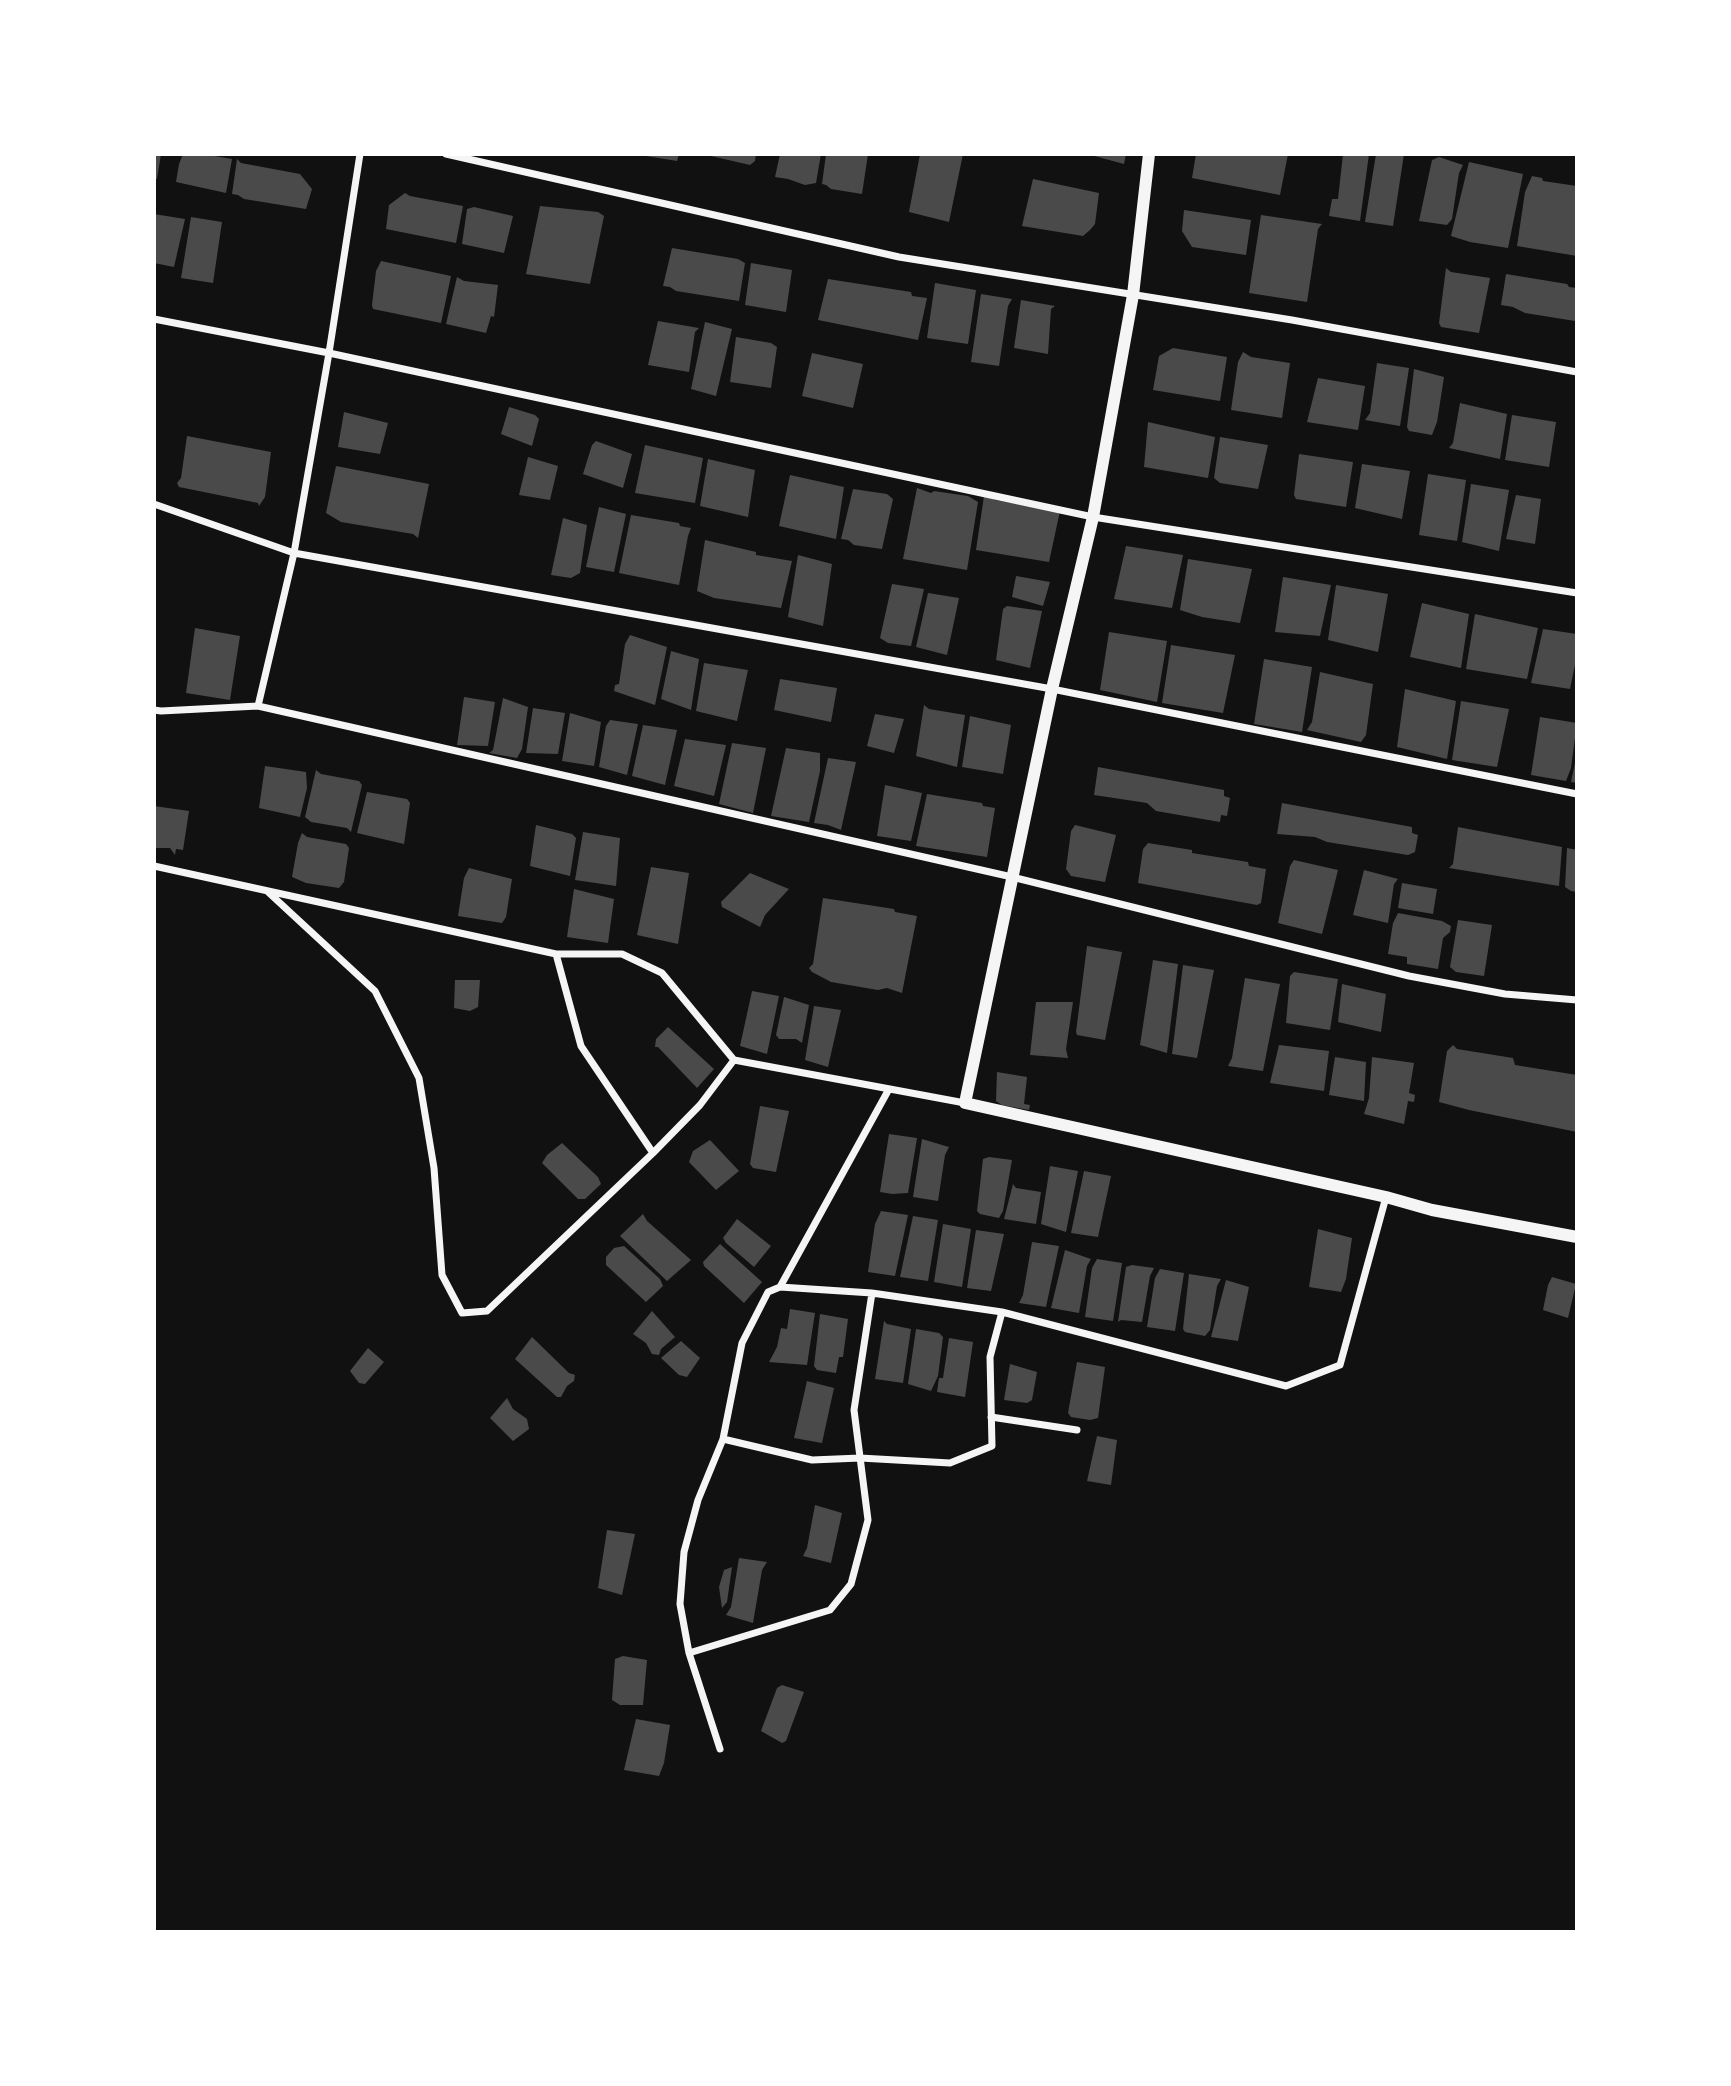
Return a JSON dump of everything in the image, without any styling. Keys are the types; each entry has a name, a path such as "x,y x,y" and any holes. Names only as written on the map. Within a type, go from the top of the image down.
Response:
{"street":[{"path":"258,706 294,553 360,154"},
{"path":"446,154 899,257 1292,320 1577,372"},
{"path":"965,1103 1052,688 1093,517 1133,295 1149,154"},
{"path":"154,319 329,353 1093,517 1577,593"},
{"path":"154,504 294,553 1052,688 1577,794"},
{"path":"154,710 258,706 1013,877 1409,976 1505,994 1577,1000"},
{"path":"154,866 556,954 622,954 662,973 734,1060 965,1103 1386,1197 1432,1210 1577,1237"},
{"path":"267,891 375,991 419,1078 434,1168 442,1275 462,1312 487,1311 653,1153 700,1105 734,1060"},
{"path":"556,954 581,1046 653,1153"},
{"path":"780,1287 889,1089"},
{"path":"720,1749 689,1653 680,1604 684,1552 698,1500 723,1440 742,1343 768,1292 780,1287 872,1293 1002,1312 1286,1386 1340,1365 1386,1197"},
{"path":"689,1653 830,1610 851,1584 868,1520 854,1409 872,1293"},
{"path":"723,1440 812,1460 860,1458 950,1463 992,1446 990,1357 1002,1312"},
{"path":"991,1417 1077,1430"}],"building":[{"path":"154,154 161,154 157,179 154,179"},
{"path":"183,154 232,159 226,193 176,182"},
{"path":"640,154 679,154 677,161"},
{"path":"702,154 756,154 755,161 750,165"},
{"path":"780,154 821,154 816,183 805,185 775,177"},
{"path":"826,154 868,154 862,194 831,189 822,184"},
{"path":"920,154 963,154 949,222 909,212"},
{"path":"1087,154 1126,154 1124,164"},
{"path":"1196,154 1288,154 1280,195 1192,178"},
{"path":"1343,154 1369,154 1360,221 1329,216 1332,199 1338,199"},
{"path":"1376,154 1404,154 1393,226 1365,222"},
{"path":"1439,157 1463,165 1459,173 1452,219 1447,225 1419,221 1432,160"},
{"path":"237,159 241,163 300,174 312,189 306,209 244,199 232,194"},
{"path":"1469,162 1523,174 1508,248 1451,236"},
{"path":"1532,176 1542,178 1543,181 1577,186 1577,256 1517,246 1525,192"},
{"path":"1033,179 1099,193 1095,224 1083,236 1022,226"},
{"path":"405,193 463,206 456,243 386,229 389,205"},
{"path":"540,206 598,212 604,216 590,284 526,274"},
{"path":"474,207 513,216 504,253 462,244 467,209"},
{"path":"1184,210 1251,220 1246,255 1192,247 1182,231"},
{"path":"154,214 185,219 174,267 154,263"},
{"path":"1261,215 1322,224 1318,229 1307,302 1249,293"},
{"path":"191,217 222,222 213,283 181,278"},
{"path":"672,248 738,259 745,263 739,301 676,291 663,286"},
{"path":"381,261 451,276 441,323 373,309 376,271"},
{"path":"751,263 792,270 786,312 745,305"},
{"path":"1446,268 1451,272 1490,278 1479,333 1441,327 1439,323"},
{"path":"1506,274 1577,288 1575,321 1525,313 1501,305"},
{"path":"457,277 464,281 498,285 494,317 491,316 486,333 446,324"},
{"path":"828,279 911,292 912,296 927,298 918,340 818,320"},
{"path":"935,283 976,290 968,344 927,338"},
{"path":"981,294 1012,299 1008,306 999,366 971,362"},
{"path":"1021,300 1055,306 1051,309 1048,354 1014,348"},
{"path":"658,321 699,328 695,332 689,372 648,365"},
{"path":"705,322 732,329 716,396 691,389"},
{"path":"736,337 771,343 777,347 771,388 730,382"},
{"path":"1173,348 1227,357 1220,401 1153,390 1159,356"},
{"path":"1243,352 1251,357 1290,363 1282,418 1231,410 1238,362"},
{"path":"812,353 863,364 853,408 802,396"},
{"path":"1377,363 1409,368 1400,426 1365,420 1370,413"},
{"path":"1414,369 1444,377 1437,422 1432,435 1409,431 1407,427"},
{"path":"1318,378 1365,386 1358,430 1307,422"},
{"path":"1460,403 1507,414 1500,459 1449,448 1453,443"},
{"path":"509,407 535,415 539,419 532,446 501,434"},
{"path":"344,412 388,423 380,454 338,447"},
{"path":"1512,415 1556,422 1549,467 1505,460"},
{"path":"1148,422 1215,437 1208,478 1144,467"},
{"path":"187,436 271,452 265,497 259,506 258,503 179,487 177,483 181,478"},
{"path":"1220,437 1268,445 1258,489 1220,483 1214,478"},
{"path":"596,441 632,454 623,488 583,474 592,445"},
{"path":"645,445 703,458 695,503 635,493"},
{"path":"1299,454 1353,462 1346,507 1296,499 1294,495"},
{"path":"528,457 558,466 550,500 519,495"},
{"path":"708,459 755,470 748,517 700,506"},
{"path":"1362,464 1410,471 1402,519 1355,508"},
{"path":"336,466 429,484 418,538 413,534 341,522 326,513"},
{"path":"1428,474 1466,480 1457,541 1419,535"},
{"path":"790,475 844,487 836,539 779,526"},
{"path":"1471,484 1509,490 1499,551 1462,542"},
{"path":"917,488 931,493 934,491 968,496 978,502 967,570 903,559"},
{"path":"853,489 887,494 893,499 882,549 854,545 841,539"},
{"path":"1516,495 1541,499 1535,544 1506,539"},
{"path":"984,496 1060,511 1049,562 976,550"},
{"path":"599,507 626,514 614,572 586,567"},
{"path":"631,515 679,523 680,526 691,528 679,585 619,573"},
{"path":"563,518 587,525 580,573 571,578 551,575"},
{"path":"705,540 756,552 756,555 792,561 781,608 714,598 697,591"},
{"path":"1126,546 1183,555 1172,608 1114,599"},
{"path":"798,555 832,564 823,626 788,617"},
{"path":"1188,559 1252,569 1240,623 1202,617 1180,610"},
{"path":"1016,576 1050,582 1043,606 1012,597"},
{"path":"1283,577 1331,585 1320,636 1275,632"},
{"path":"892,584 924,589 911,646 888,643 880,638"},
{"path":"1336,585 1388,594 1378,652 1328,640"},
{"path":"928,593 959,598 947,655 916,647"},
{"path":"1422,603 1469,614 1461,668 1410,657"},
{"path":"1007,606 1042,611 1030,668 996,660 1003,609"},
{"path":"1475,614 1538,628 1527,679 1466,669"},
{"path":"195,628 240,636 230,700 186,693"},
{"path":"1543,629 1577,634 1577,655 1570,689 1531,683"},
{"path":"1109,632 1167,641 1157,702 1100,690"},
{"path":"630,635 667,647 655,705 614,691 615,685 619,684 625,644"},
{"path":"1171,645 1235,655 1223,713 1162,703"},
{"path":"671,651 699,659 691,710 661,699"},
{"path":"1264,659 1312,667 1302,732 1254,724"},
{"path":"704,663 748,670 737,721 696,711"},
{"path":"1320,672 1373,684 1366,735 1361,742 1307,730 1312,722"},
{"path":"780,679 837,688 831,722 774,710"},
{"path":"1405,689 1456,701 1447,759 1397,747"},
{"path":"464,697 495,702 488,746 457,745"},
{"path":"503,698 528,707 522,749 517,758 489,753 493,750"},
{"path":"1461,701 1509,709 1497,767 1452,760"},
{"path":"924,705 929,709 965,715 957,767 916,756"},
{"path":"533,708 565,713 558,754 526,753"},
{"path":"570,713 601,722 594,766 562,761"},
{"path":"875,714 904,719 894,753 867,746"},
{"path":"970,716 1011,725 1003,774 962,767"},
{"path":"1540,717 1577,723 1571,768 1566,781 1531,775"},
{"path":"610,720 638,724 627,775 599,767 606,726"},
{"path":"643,725 677,730 665,785 632,776"},
{"path":"685,739 726,745 714,796 674,786"},
{"path":"732,743 766,748 753,813 719,804"},
{"path":"786,748 820,753 820,771 809,822 771,816"},
{"path":"828,758 856,762 841,830 814,823"},
{"path":"1577,758 1577,783 1571,782"},
{"path":"265,766 306,772 307,788 300,817 259,808"},
{"path":"1098,767 1224,790 1224,796 1230,798 1227,816 1221,815 1220,822 1156,811 1147,803 1094,795"},
{"path":"316,770 321,774 359,781 362,785 351,832 347,828 311,822 305,817"},
{"path":"885,785 922,793 911,841 877,836"},
{"path":"367,792 407,799 410,803 404,844 357,833"},
{"path":"927,794 982,803 983,806 995,808 987,857 916,846"},
{"path":"1282,803 1412,827 1412,833 1418,835 1415,852 1408,855 1327,842 1315,837 1277,834"},
{"path":"154,806 189,811 183,850 176,849 175,855 170,848 154,848"},
{"path":"536,825 572,834 576,838 570,876 530,866"},
{"path":"1075,825 1116,835 1105,882 1071,876 1066,869 1071,831"},
{"path":"1458,827 1562,847 1559,886 1449,868 1453,864"},
{"path":"583,832 620,838 616,886 575,880"},
{"path":"302,833 307,837 346,844 349,848 344,882 339,888 306,883 292,877"},
{"path":"1148,843 1248,862 1249,866 1266,869 1261,903 1257,905 1138,883 1143,849"},
{"path":"1567,848 1577,850 1577,892 1565,887"},
{"path":"1294,860 1338,870 1322,934 1278,923 1290,866"},
{"path":"651,867 689,873 678,944 637,935"},
{"path":"469,868 512,879 506,917 502,923 458,916 464,878"},
{"path":"1364,870 1398,879 1394,884 1388,923 1353,915"},
{"path":"750,873 789,889 765,915 760,927 722,907 721,902"},
{"path":"1402,883 1437,889 1433,914 1398,908"},
{"path":"574,889 614,899 608,943 567,937"},
{"path":"823,898 894,909 895,912 917,916 902,993 887,988 878,990 831,982 812,972 809,968 813,964"},
{"path":"1398,913 1442,921 1451,926 1450,932 1443,938 1438,969 1407,964 1407,957 1388,954 1393,923"},
{"path":"1458,920 1492,925 1484,976 1456,972 1450,967"},
{"path":"1087,946 1122,952 1105,1040 1077,1035 1076,1032"},
{"path":"1153,960 1178,964 1167,1053 1140,1045"},
{"path":"1183,965 1214,970 1197,1058 1172,1054"},
{"path":"1294,972 1338,979 1330,1030 1286,1023 1290,976"},
{"path":"1245,978 1280,984 1263,1071 1228,1066 1232,1058"},
{"path":"455,980 480,980 478,1007 470,1011 454,1008"},
{"path":"1342,984 1386,994 1381,1032 1338,1022"},
{"path":"752,991 779,996 767,1054 740,1046"},
{"path":"784,997 809,1005 802,1043 796,1039 779,1039 776,1035"},
{"path":"1036,1002 1073,1002 1066,1049 1068,1058 1030,1055"},
{"path":"814,1006 841,1010 828,1067 805,1060"},
{"path":"668,1027 714,1069 697,1088 655,1047 656,1039"},
{"path":"1279,1045 1329,1051 1324,1091 1270,1083"},
{"path":"1453,1045 1457,1049 1513,1058 1515,1065 1577,1075 1577,1132 1439,1102 1447,1051"},
{"path":"1335,1057 1366,1062 1364,1101 1329,1095"},
{"path":"1372,1057 1414,1063 1409,1093 1415,1095 1414,1102 1408,1101 1404,1124 1364,1114 1369,1098"},
{"path":"997,1072 1027,1077 1024,1104 1030,1105 1029,1110 1002,1105 996,1101"},
{"path":"760,1106 789,1111 776,1172 753,1168 750,1164"},
{"path":"889,1134 917,1138 908,1193 880,1192"},
{"path":"922,1139 949,1147 945,1155 938,1201 913,1197"},
{"path":"710,1140 739,1171 716,1190 689,1162 693,1151"},
{"path":"562,1143 598,1177 601,1184 585,1199 578,1199 542,1163 547,1155"},
{"path":"989,1157 1012,1160 1003,1211 999,1218 977,1211 983,1159"},
{"path":"1050,1166 1078,1171 1066,1232 1041,1224"},
{"path":"1084,1171 1111,1176 1098,1237 1071,1233"},
{"path":"1013,1184 1016,1188 1041,1192 1036,1224 1004,1219"},
{"path":"881,1211 908,1215 895,1276 868,1272 875,1224"},
{"path":"643,1214 647,1221 691,1260 667,1281 620,1236"},
{"path":"913,1216 938,1220 928,1281 900,1277"},
{"path":"737,1219 771,1246 754,1267 723,1238"},
{"path":"943,1224 971,1229 962,1287 934,1282"},
{"path":"1318,1229 1352,1238 1346,1279 1341,1292 1309,1287"},
{"path":"976,1230 1004,1234 991,1291 967,1288"},
{"path":"1032,1242 1059,1246 1046,1307 1019,1303 1023,1295"},
{"path":"720,1244 762,1282 744,1303 704,1266 703,1262"},
{"path":"624,1246 660,1279 663,1286 646,1302 606,1265 606,1257 614,1248"},
{"path":"1065,1250 1091,1259 1087,1266 1079,1313 1051,1308"},
{"path":"1097,1259 1122,1263 1113,1321 1085,1317 1092,1268"},
{"path":"1132,1265 1154,1268 1150,1276 1142,1322 1118,1322 1126,1267"},
{"path":"1160,1269 1184,1273 1175,1331 1147,1327 1155,1278"},
{"path":"1189,1274 1221,1279 1217,1286 1210,1330 1205,1336 1185,1332 1183,1329"},
{"path":"1552,1277 1576,1284 1568,1318 1543,1310"},
{"path":"1226,1280 1249,1287 1238,1341 1211,1337"},
{"path":"790,1309 815,1313 807,1365 769,1362 777,1347 781,1328 787,1329"},
{"path":"652,1311 675,1337 661,1349 659,1355 652,1354 646,1343 633,1334"},
{"path":"820,1314 848,1319 843,1357 839,1357 836,1373 817,1370 814,1366"},
{"path":"884,1321 911,1329 903,1383 875,1379"},
{"path":"916,1329 939,1333 943,1337 938,1376 931,1391 908,1384"},
{"path":"532,1337 569,1373 575,1375 574,1381 567,1386 561,1397 557,1397 515,1359"},
{"path":"949,1338 973,1342 965,1397 937,1392 939,1378 943,1378"},
{"path":"681,1341 700,1358 687,1377 679,1375 661,1358"},
{"path":"368,1348 384,1362 365,1384 359,1383 350,1371"},
{"path":"1077,1362 1105,1367 1098,1418 1090,1420 1071,1417 1068,1413"},
{"path":"1010,1364 1037,1372 1032,1400 1027,1403 1004,1400"},
{"path":"807,1381 834,1388 822,1443 794,1438"},
{"path":"507,1398 513,1409 527,1419 529,1429 513,1441 490,1418"},
{"path":"1097,1436 1117,1440 1111,1485 1087,1481"},
{"path":"815,1505 842,1513 831,1563 803,1556"},
{"path":"607,1530 635,1534 622,1595 598,1588"},
{"path":"739,1558 767,1562 762,1570 753,1623 726,1615 731,1607"},
{"path":"732,1567 727,1602 722,1608 719,1587 724,1570"},
{"path":"623,1656 647,1660 643,1705 620,1705 612,1700 615,1659"},
{"path":"782,1685 804,1692 786,1741 782,1743 761,1731 777,1688"},
{"path":"636,1719 670,1725 664,1763 659,1776 624,1770"}]}
